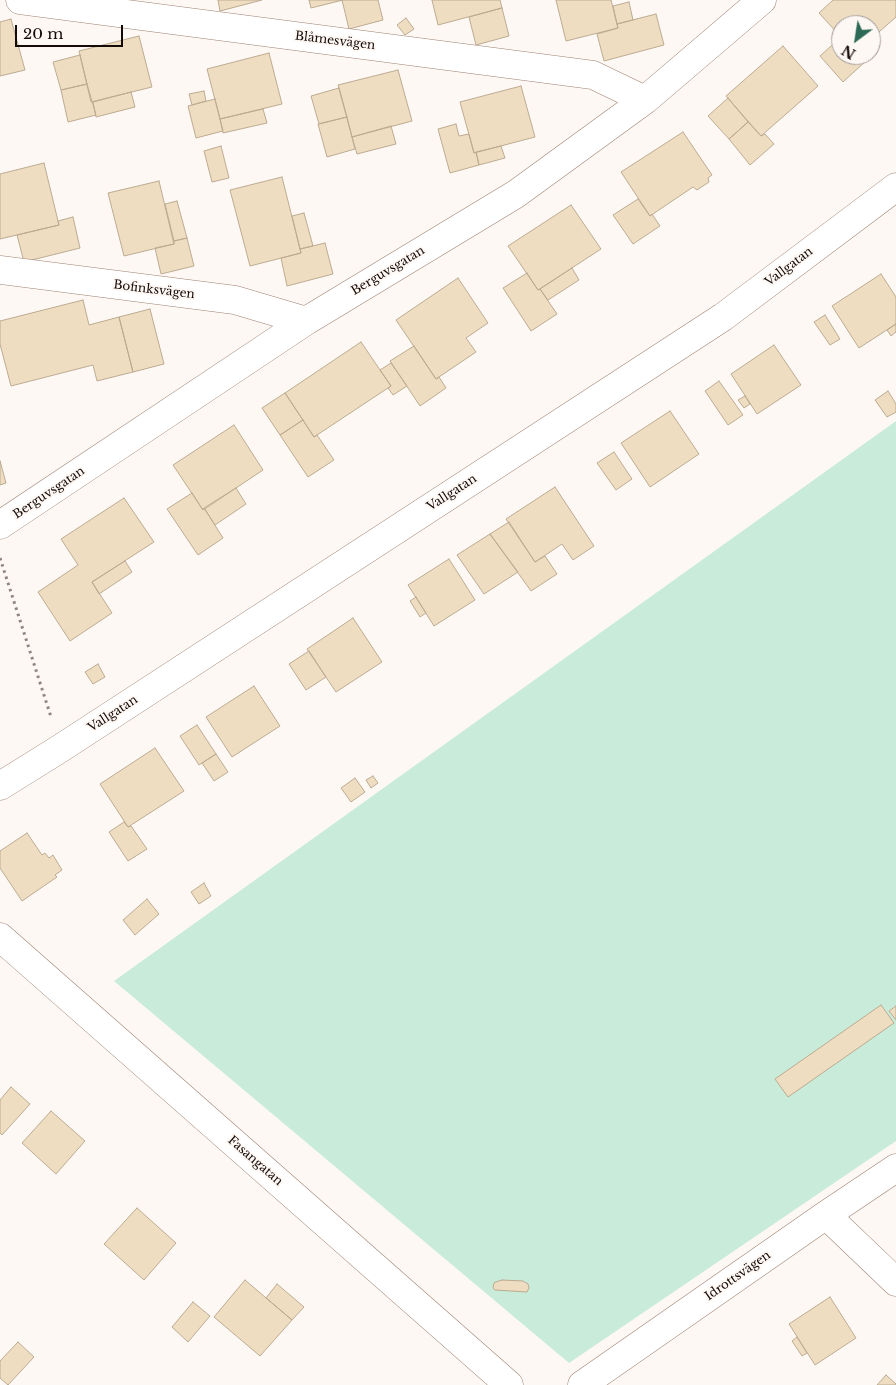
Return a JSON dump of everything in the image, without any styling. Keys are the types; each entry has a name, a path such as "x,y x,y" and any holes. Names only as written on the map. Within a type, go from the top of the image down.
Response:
{"street":[{"name":"Blåmesvägen","path":"20,0 593,75 645,100"},
{"name":"Berguvsgatan","path":"0,525 306,321 516,194 645,100 762,0"},
{"name":"Vallgatan","path":"0,786 723,317 896,187"},
{"name":"Bofinksvägen","path":"0,270 235,300 306,321"},
{"name":"Fasangatan","path":"0,937 509,1385"},
{"name":"Idrottsvägen","path":"582,1385 896,1168"},
{"path":"826,1215 896,1282"}],"path":[{"path":"0,558 61,748"}],"green space":[{"path":"896,421 896,1141 569,1363 114,981"}],"building":[{"path":"218,0 262,0 220,11"},
{"path":"309,0 343,0 311,8"},
{"path":"342,0 378,0 383,20 349,29"},
{"path":"432,0 500,0 502,8 438,25"},
{"path":"556,0 611,0 618,28 566,41"},
{"path":"833,0 896,0 896,17 881,30 881,15 831,15 831,26 819,13"},
{"path":"629,2 633,20 617,24 613,6"},
{"path":"502,8 509,36 476,45 469,17"},
{"path":"656,14 664,45 604,61 597,34 618,28 617,24"},
{"path":"406,18 414,29 405,35 397,25"},
{"path":"11,19 25,70 0,76 0,22"},
{"path":"139,36 152,87 91,102 79,51"},
{"path":"783,46 818,86 761,136 726,96"},
{"path":"831,46 831,65 862,65 843,82 820,56"},
{"path":"269,53 282,104 220,119 207,69"},
{"path":"80,55 87,84 61,90 53,62"},
{"path":"398,70 412,121 352,137 338,85"},
{"path":"87,84 96,115 68,122 61,90"},
{"path":"521,86 535,137 474,153 460,102"},
{"path":"339,88 347,117 319,124 311,96"},
{"path":"204,91 206,101 192,105 189,94"},
{"path":"131,92 135,107 96,117 93,102"},
{"path":"728,98 748,122 729,139 708,116"},
{"path":"215,99 223,131 196,138 188,106"},
{"path":"263,109 267,123 223,133 220,119"},
{"path":"347,117 355,149 327,157 318,124"},
{"path":"748,122 761,136 765,134 774,144 750,165 729,139"},
{"path":"456,124 459,136 469,134 479,165 450,173 438,129"},
{"path":"391,126 396,144 357,154 352,137"},
{"path":"683,132 712,175 708,178 709,182 697,190 693,187 650,216 621,172"},
{"path":"221,146 229,178 212,182 204,151"},
{"path":"501,146 505,158 479,165 476,152"},
{"path":"44,163 59,225 0,239 0,174"},
{"path":"282,177 301,253 250,266 230,190"},
{"path":"159,181 174,244 124,256 108,193"},
{"path":"638,199 660,226 633,244 613,215"},
{"path":"177,201 187,238 174,241 165,204"},
{"path":"571,205 601,249 538,290 508,246"},
{"path":"304,213 313,246 300,249 292,216"},
{"path":"73,217 80,248 24,262 17,235 59,225 58,221"},
{"path":"187,238 194,266 161,274 155,248 174,244 174,241"},
{"path":"325,243 333,274 287,286 281,258 301,253 300,249"},
{"path":"572,268 579,280 548,300 540,289"},
{"path":"527,273 557,314 531,331 503,288"},
{"path":"881,274 896,297 896,324 859,348 832,306"},
{"path":"458,278 488,323 466,338 476,352 436,379 396,320"},
{"path":"83,300 89,325 119,317 133,372 97,381 93,365 11,386 0,344 0,321"},
{"path":"150,309 164,364 133,372 119,317"},
{"path":"825,315 840,339 830,345 814,322"},
{"path":"896,324 896,332 891,336 887,330"},
{"path":"361,342 391,386 314,437 285,393"},
{"path":"774,345 801,385 757,414 731,374"},
{"path":"414,346 436,379 439,377 446,388 420,406 390,361"},
{"path":"391,363 407,386 393,395 388,388 391,386 380,370"},
{"path":"719,381 743,415 728,425 705,391"},
{"path":"888,391 896,404 896,412 887,417 875,400"},
{"path":"285,393 303,420 280,435 262,408"},
{"path":"745,396 750,404 744,408 738,400"},
{"path":"670,411 699,454 650,487 621,443"},
{"path":"303,420 314,437 317,435 334,460 308,477 280,435"},
{"path":"234,425 263,470 203,510 173,465"},
{"path":"614,452 632,479 616,490 597,463"},
{"path":"0,461 6,483 0,485"},
{"path":"555,487 594,546 573,560 562,544 535,562 506,519"},
{"path":"236,488 246,504 215,525 204,508"},
{"path":"192,493 223,538 198,555 167,509"},
{"path":"124,498 154,542 92,582 112,613 70,641 38,592 78,565 61,539"},
{"path":"509,522 535,562 545,556 557,574 531,591 490,534"},
{"path":"490,534 518,572 484,594 457,555"},
{"path":"449,559 475,600 434,626 408,585"},
{"path":"125,561 132,572 99,594 92,582"},
{"path":"416,597 426,613 420,617 410,601"},
{"path":"353,618 382,662 336,692 307,649"},
{"path":"309,651 326,677 306,690 289,664"},
{"path":"98,664 105,677 93,684 85,672"},
{"path":"254,686 280,726 232,757 206,717"},
{"path":"197,725 216,754 199,765 180,736"},
{"path":"155,748 184,791 128,827 100,784"},
{"path":"216,754 228,772 214,781 202,763"},
{"path":"373,776 378,783 371,788 366,780"},
{"path":"355,778 365,792 351,802 341,788"},
{"path":"124,822 128,827 131,826 147,849 128,861 109,832"},
{"path":"27,833 42,855 45,853 49,858 53,855 62,870 55,875 57,877 22,901 0,868 0,851"},
{"path":"204,883 211,896 199,904 191,892"},
{"path":"147,899 159,914 135,935 123,920"},
{"path":"881,1005 894,1023 788,1097 775,1079"},
{"path":"896,1006 896,1020 889,1011"},
{"path":"11,1087 30,1104 2,1135 0,1133 0,1100"},
{"path":"51,1111 85,1141 56,1174 22,1143"},
{"path":"137,1208 176,1243 144,1280 104,1244"},
{"path":"245,1280 292,1320 260,1356 214,1317"},
{"path":"502,1280 523,1281 528,1284 529,1288 527,1292 495,1290 493,1288 494,1283"},
{"path":"277,1284 304,1307 292,1320 266,1298"},
{"path":"830,1297 856,1338 815,1365 789,1324"},
{"path":"193,1302 210,1316 188,1342 172,1327"},
{"path":"797,1337 807,1353 802,1356 792,1341"},
{"path":"18,1342 34,1357 8,1385 0,1378 0,1361"},
{"path":"886,1375 896,1384 896,1385 877,1385"}]}
